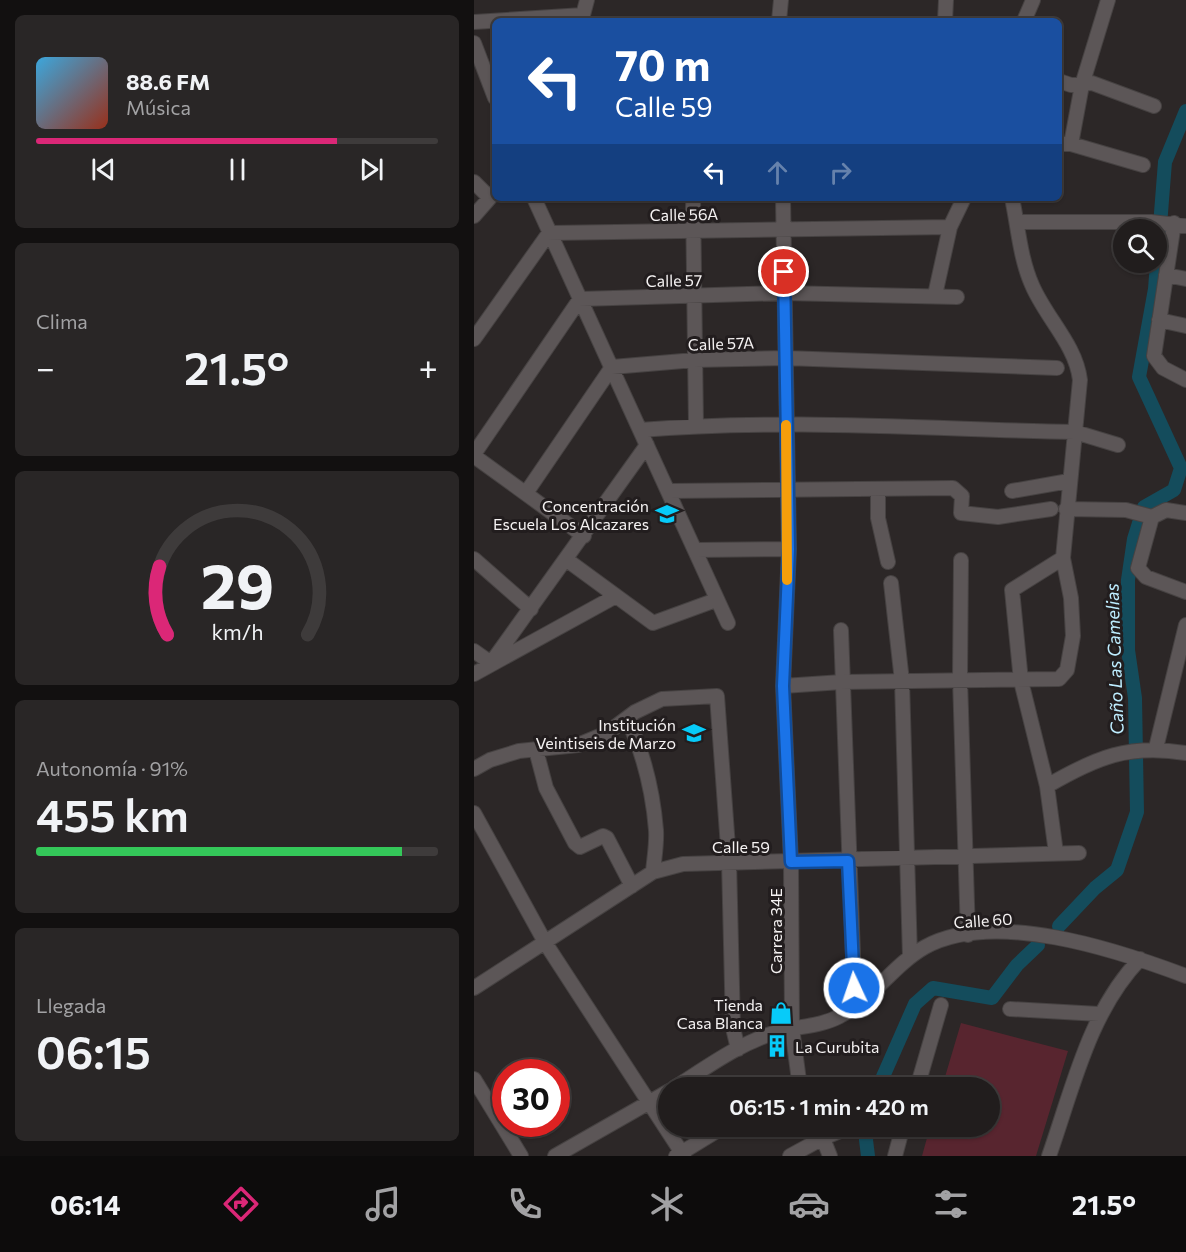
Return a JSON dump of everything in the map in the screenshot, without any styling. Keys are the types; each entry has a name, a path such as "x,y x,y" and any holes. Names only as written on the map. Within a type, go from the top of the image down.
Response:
{"street":[{"path":"536,18 583,15 587,0"},
{"path":"779,18 781,0"},
{"path":"945,18 946,0"},
{"path":"1025,18 1033,0"},
{"path":"1108,0 1065,144 1143,165"},
{"path":"474,22 492,21"},
{"path":"474,43 492,90"},
{"path":"480,59 492,57"},
{"path":"1062,82 1071,85 1092,83 1154,106"},
{"path":"474,182 492,195 474,216"},
{"path":"535,201 728,623"},
{"path":"693,201 696,425"},
{"name":"Carrera 34E","path":"783,201 789,488 789,549 783,686 791,862 792,1028 795,1077"},
{"path":"935,295 950,227 963,201"},
{"path":"783,686 960,679 1021,681 1059,679 1064,675 1073,636 1071,598 1063,558 1080,380 1079,366 1072,351 1052,324 1031,282 1013,201"},
{"path":"1017,222 1175,224 1154,356 1163,368 1186,380"},
{"name":"Calle 56A","path":"549,233 950,227"},
{"path":"474,339 549,233"},
{"path":"1166,275 1186,279"},
{"name":"Calle 57","path":"580,299 784,293 957,297"},
{"path":"580,299 474,455 584,536"},
{"path":"1159,320 1186,326"},
{"name":"Calle 57A","path":"612,366 694,360 786,358 1057,368"},
{"path":"526,493 612,366"},
{"path":"640,430 696,425 786,425 1075,432 1118,445"},
{"path":"491,663 567,560 647,445"},
{"path":"1012,491 1070,482"},
{"path":"669,491 953,488 962,496 961,513 998,517 1051,509"},
{"path":"878,489 878,518 888,562"},
{"path":"1066,509 1126,510 1148,516 1166,510 1186,513"},
{"path":"1148,516 1138,568 1146,577 1186,592"},
{"path":"696,550 789,549"},
{"path":"1056,853 1047,786 1021,681 1012,590 1063,558"},
{"path":"474,559 531,609"},
{"path":"567,560 653,623 716,600"},
{"path":"961,560 960,679 968,935"},
{"path":"891,584 902,681 910,957"},
{"path":"474,674 616,596"},
{"path":"1156,748 1186,625"},
{"path":"841,630 855,1009"},
{"path":"474,651 491,663"},
{"path":"474,769 490,760 519,751 578,746 607,733 627,718 662,699 717,696 729,861 733,1028 738,1049"},
{"path":"627,718 639,744 652,804 656,832 653,872"},
{"path":"1047,786 1078,768 1110,754 1156,748 1186,753"},
{"path":"536,750 546,788 575,843 580,847 607,837 633,886"},
{"path":"474,813 546,944 680,1155 708,1137"},
{"name":"Calle 59","path":"474,988 546,944 653,872 683,864 1078,853"},
{"name":"Calle 60","path":"692,1077 757,1040 792,1028 837,1018 855,1009 910,957 936,943 968,935 1035,934 1071,939 1140,959 1186,976"},
{"path":"1049,1156 1099,1014 1117,984 1140,959"},
{"path":"919,1077 941,1005"},
{"path":"1010,1008 1099,1014"},
{"path":"474,1079 521,1156"},
{"path":"555,1156 658,1098"},
{"path":"790,1156 814,1137"},
{"path":"822,1137 830,1156"},
{"path":"895,1156 900,1137"}],"shaded area":[{"path":"961,1023 1068,1051 1036,1156 922,1156 927,1137 1000,1137 1000,1077 945,1077"}],"waterway":[{"name":"Caño Las Camelias","path":"1059,926 1095,888 1117,870 1137,812 1135,698 1128,650 1128,580 1134,539 1144,507 1174,490 1181,468 1139,377 1155,289 1165,162 1186,111"},
{"name":"Caño Las Camelias","path":"883,1077 915,1004 933,988 992,998 1017,965 1038,945"},
{"name":"Caño Las Camelias","path":"866,1137 868,1156"}],"slow traffic":[{"path":"786,425 789,488 787,580"}],"place":[{"name":"Concentración Escuela Los Alcazares","path":"667,514"},
{"name":"Institución Veintiseis de Marzo","path":"694,733"},
{"name":"Tienda Casa Blanca","path":"781,1013"},
{"name":"La Curubita","path":"777,1046"}],"route":[{"path":"784,272 789,549 783,686 791,862 848,861 854,988"}]}
